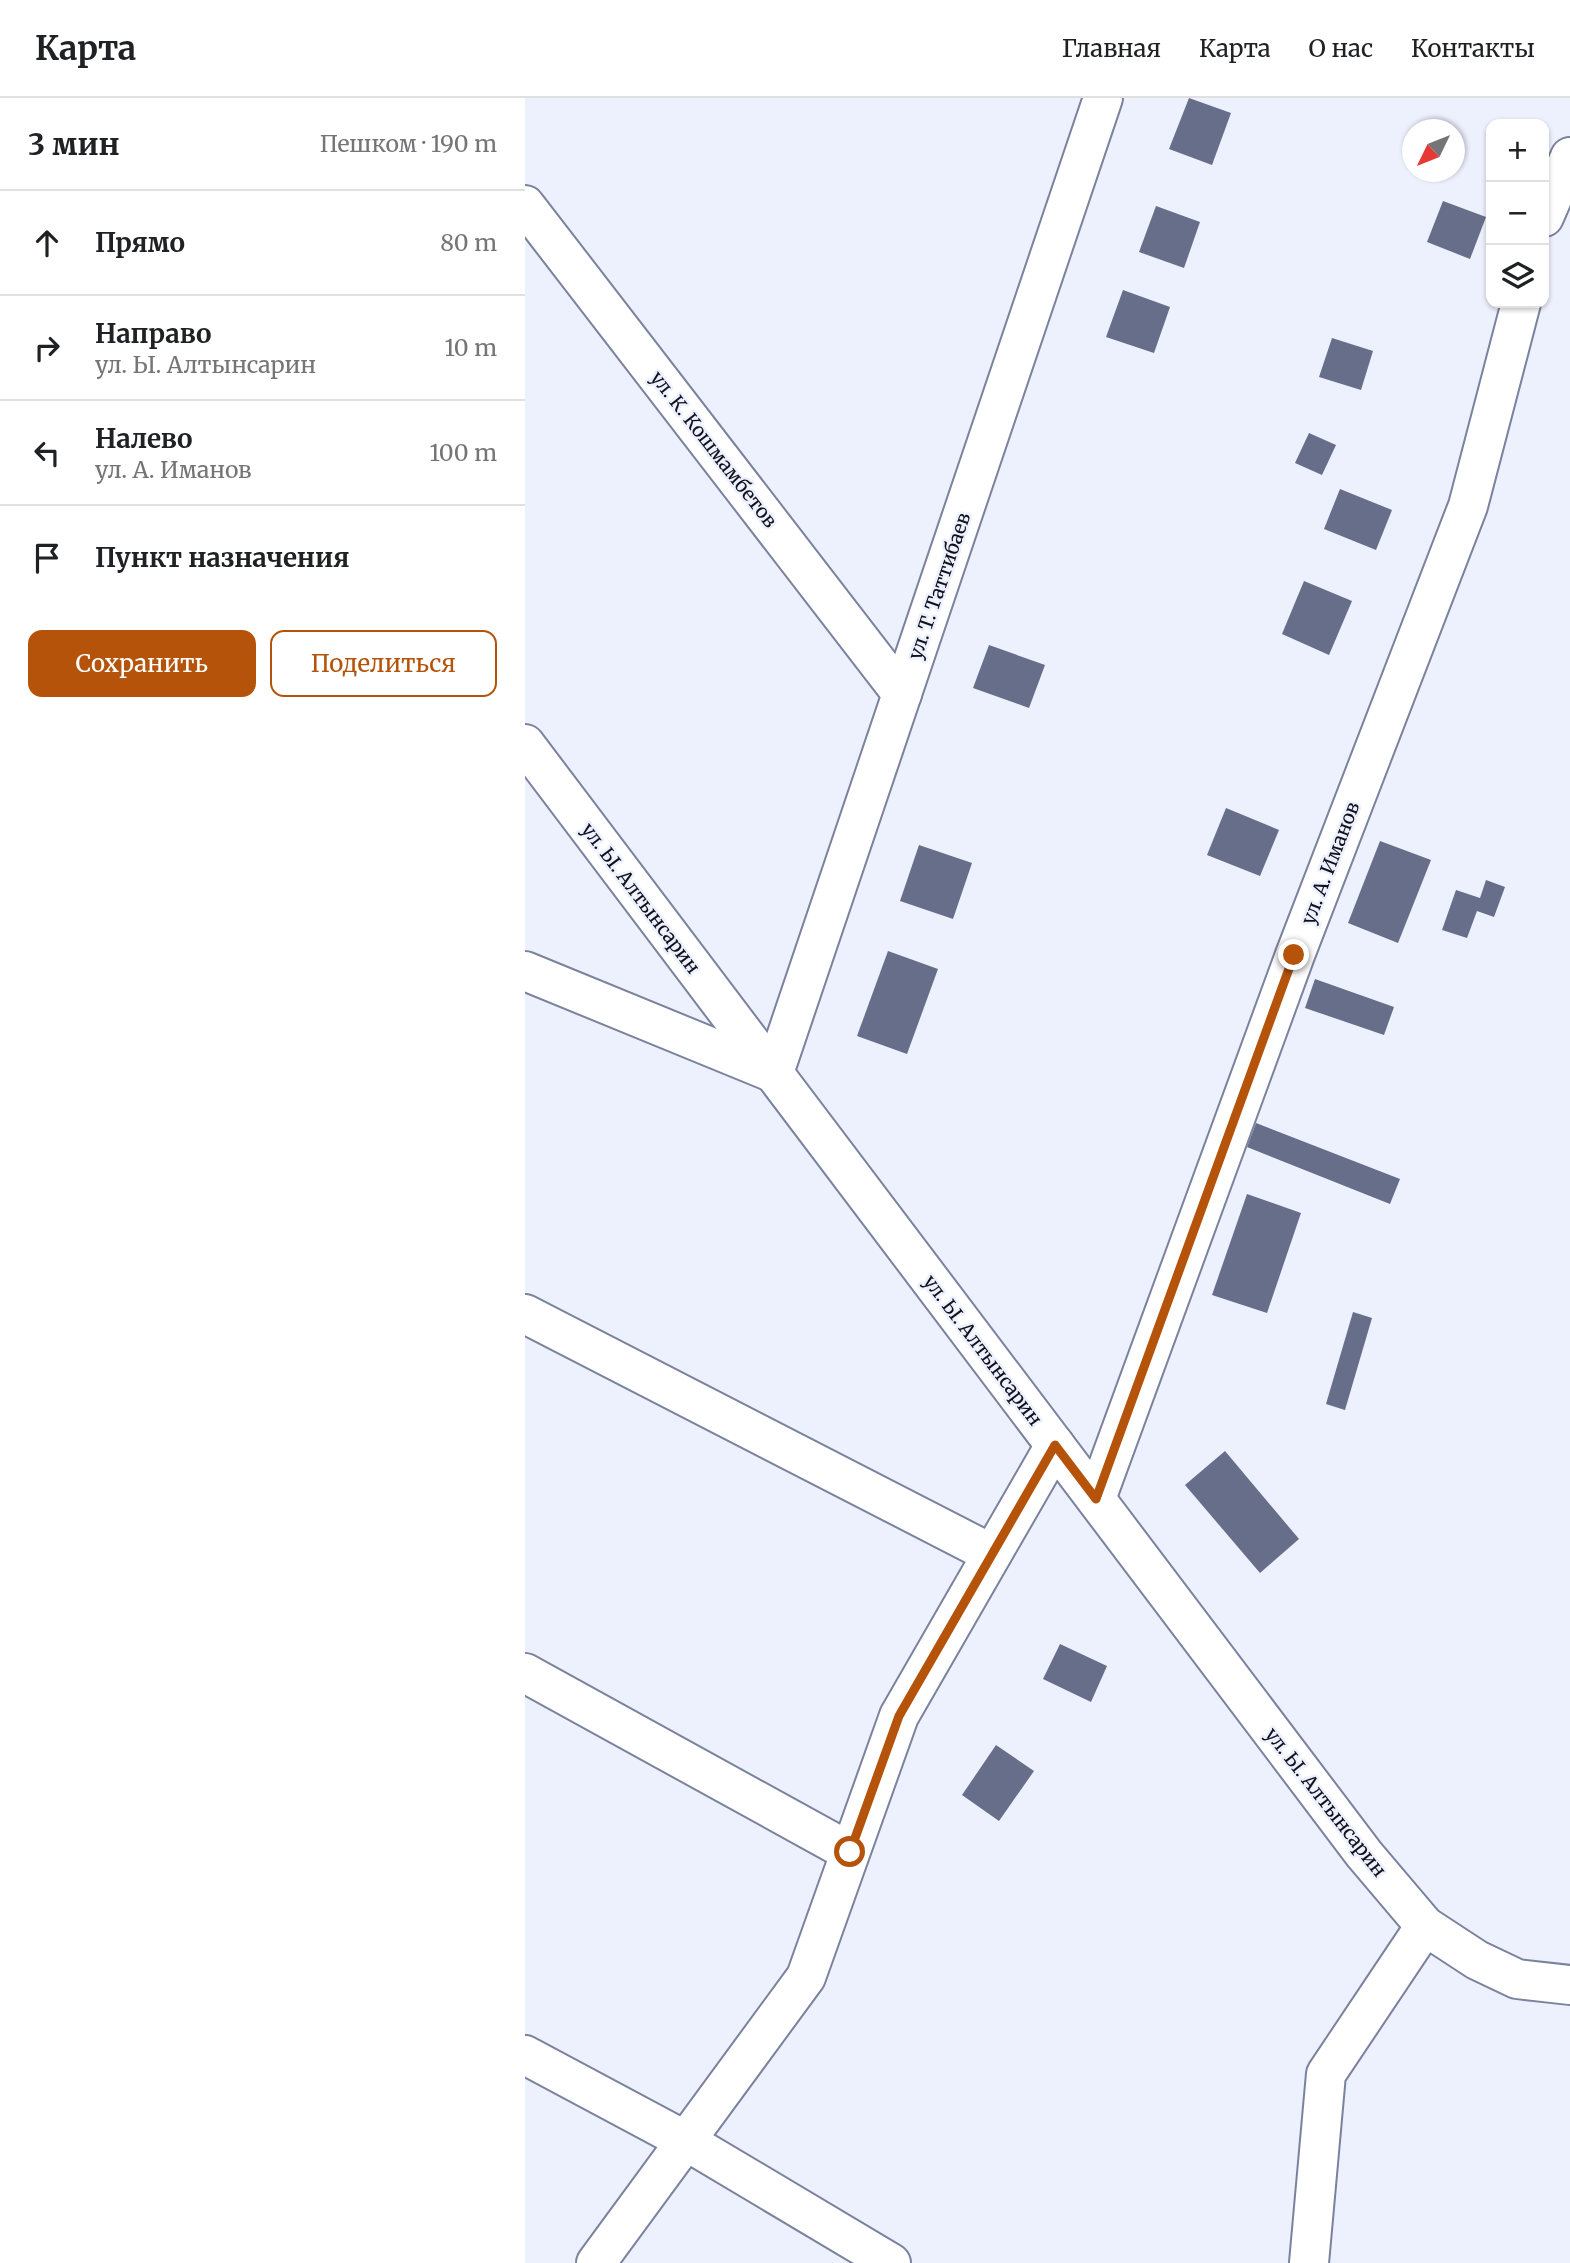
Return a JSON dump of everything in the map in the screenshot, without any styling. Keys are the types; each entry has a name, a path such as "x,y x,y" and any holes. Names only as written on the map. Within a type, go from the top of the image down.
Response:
{"street":[{"name":"ул. Т. Таттибаев","path":"774,1073 1104,98"},
{"path":"1549,205 1570,157"},
{"name":"ул. К. Кошмамбетов","path":"525,205 902,694"},
{"name":"ул. А. Иманов","path":"1096,1499 1294,955 1468,506 1520,308"},
{"name":"ул. Ы. Алтынсарин","path":"525,744 1364,1854 1425,1926 1477,1960 1517,1979 1570,1985"},
{"path":"525,971 774,1073"},
{"path":"525,1314 992,1553"},
{"path":"596,2263 806,1977 899,1716 1055,1445"},
{"path":"525,1673 850,1852"},
{"path":"1309,2263 1326,2074 1425,1926"},
{"path":"525,2054 686,2141 891,2263"}],"building":[{"path":"1189,98 1231,113 1212,165 1169,149"},
{"path":"1443,201 1486,217 1470,259 1427,242"},
{"path":"1156,206 1200,222 1184,268 1139,252"},
{"path":"1123,290 1170,307 1154,353 1106,337"},
{"path":"1332,338 1373,351 1361,390 1319,377"},
{"path":"1309,433 1336,445 1322,475 1295,463"},
{"path":"1340,489 1392,510 1376,550 1324,529"},
{"path":"1304,581 1352,601 1329,655 1282,634"},
{"path":"989,645 1045,665 1029,708 973,688"},
{"path":"1226,808 1279,830 1260,876 1207,855"},
{"path":"1380,841 1431,860 1398,943 1348,923"},
{"path":"919,845 972,863 953,919 900,901"},
{"path":"1486,880 1505,887 1494,917 1477,911 1467,938 1442,930 1456,890 1480,898"},
{"path":"888,951 938,969 907,1054 857,1036"},
{"path":"1315,979 1394,1007 1384,1035 1305,1008"},
{"path":"1256,1123 1400,1179 1390,1204 1247,1147"},
{"path":"1247,1194 1301,1213 1267,1313 1212,1295"},
{"path":"1353,1312 1372,1318 1345,1410 1326,1404"},
{"path":"1225,1451 1299,1539 1260,1573 1185,1485"},
{"path":"1060,1644 1107,1666 1091,1702 1043,1679"},
{"path":"996,1745 1034,1771 999,1821 962,1795"}],"route":[{"path":"850,1852 899,1716 1055,1445 1096,1499 1294,955"}]}
